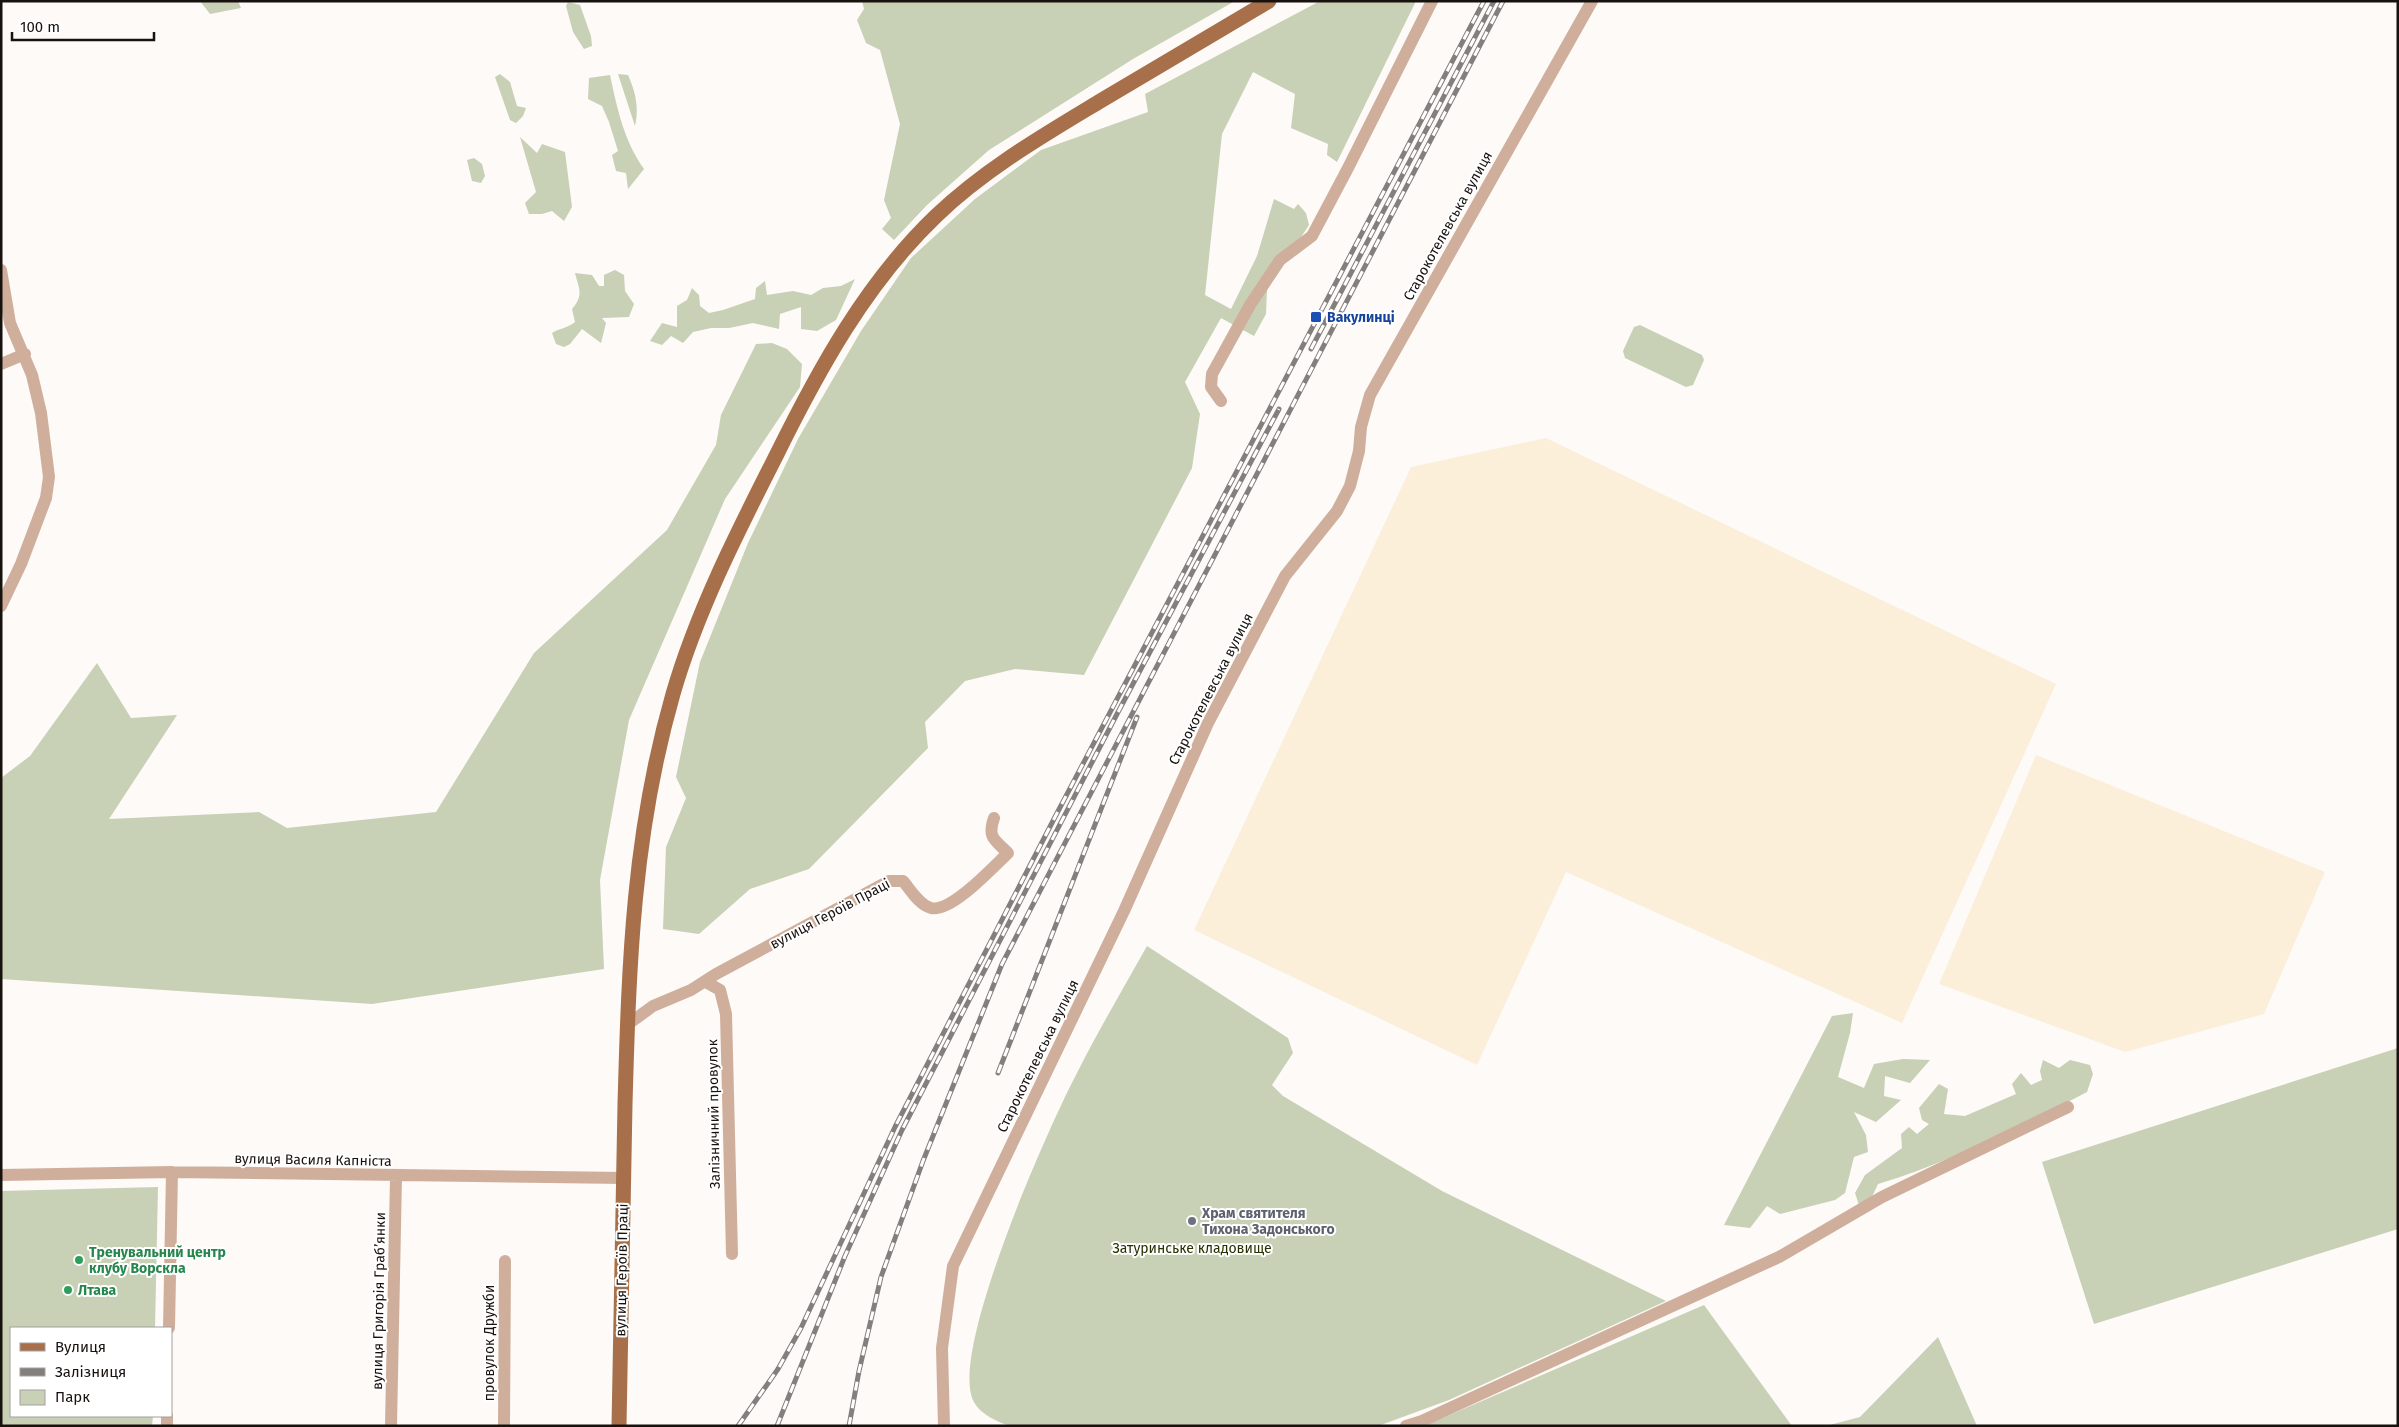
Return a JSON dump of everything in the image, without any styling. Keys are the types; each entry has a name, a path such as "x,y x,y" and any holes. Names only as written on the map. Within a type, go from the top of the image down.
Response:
{"main road":[{"name":"вулиця Героїв Праці","path":"619,1426 627,1025 630,951 641,843 651,785 674,689 713,588 760,487 798,412 848,323 893,261 935,217 974,183 1049,131 1269,1"}],"street":[{"path":"1221,401 1211,387 1212,374 1250,305 1280,260 1312,236 1432,1"},
{"name":"Старокотелевська вулиця","path":"944,1426 942,1348 953,1266 1124,911 1208,723 1286,576 1314,537 1337,511 1350,486 1359,451 1361,426 1370,395 1592,1"},
{"path":"1,270 10,323 25,354 41,413 49,477 46,498 21,564 1,606"},
{"path":"1,364 25,354"},
{"name":"вулиця Героїв Праці","path":"627,1025 653,1006 706,982 716,974 888,881 903,881 922,903 931,908 942,908 954,902 1008,853 992,837 990,830 994,818"},
{"name":"Залізничний провулок","path":"706,982 720,990 726,1014 732,1254"},
{"path":"1406,1426 1422,1421 1779,1257 1882,1198 2068,1107"},
{"path":"169,1327 172,1172"},
{"name":"вулиця Василя Капніста","path":"1,1175 172,1172 396,1177 624,1178"},
{"name":"вулиця Григорія Грабʼянки","path":"391,1426 396,1177"},
{"name":"провулок Дружби","path":"504,1426 505,1261"}],"shaded area":[{"path":"1546,438 2056,684 1902,1023 1566,872 1477,1065 1194,930 1411,467"},
{"path":"2036,755 2325,872 2264,1014 2125,1052 1939,984"}],"green space":[{"path":"200,1 238,1 241,8 210,14"},
{"path":"862,1 1235,1 1133,59 989,150 927,205 894,240 882,229 891,218 884,200 900,124 880,50 866,43 857,20 864,9"},
{"path":"1320,1 1416,1 1337,162 1327,155 1328,144 1291,128 1295,94 1253,72 1222,134 1205,295 1231,309 1257,256 1274,199 1294,209 1298,204 1306,213 1309,225 1267,289 1266,314 1254,336 1221,318 1185,382 1200,414 1192,468 1084,675 1015,669 965,681 925,722 928,748 809,869 750,889 699,934 663,929 666,847 686,798 676,777 700,662 748,543 798,439 861,331 911,258 975,199 1041,150 1148,112 1145,94"},
{"path":"568,2 580,5 591,36 592,46 584,49 573,32 566,6"},
{"path":"500,74 510,82 517,106 526,108 523,116 516,123 510,120 495,77"},
{"path":"618,74 628,75 633,88 637,107 635,126"},
{"path":"610,75 626,136 644,169 628,189 626,173 616,171 612,155 618,151 602,106 588,99 589,78"},
{"path":"520,137 537,153 542,144 565,152 572,207 564,221 552,211 542,214 529,214 525,203 536,192"},
{"path":"474,158 482,164 485,176 481,183 472,181 467,160"},
{"path":"615,270 624,275 625,291 634,304 629,317 602,318 606,323 601,343 582,329 570,344 564,347 556,344 552,333 575,322 572,309 578,300 580,292 575,273 592,275 599,286 604,286 604,275"},
{"path":"855,279 836,320 817,331 801,329 801,307 780,314 779,329 753,323 693,332 683,343 671,336 662,345 650,341 662,323 677,327 677,306 687,300 692,288 699,295 700,306 709,313 755,299 756,288 765,281 767,295 793,291 811,295 823,288 841,286"},
{"path":"1640,325 1702,355 1704,360 1693,385 1686,387 1625,358 1623,351 1634,327"},
{"path":"772,343 787,349 802,364 800,387 725,499 629,720 600,880 604,969 372,1004 1,979 1,778 30,756 97,663 131,718 177,715 109,819 259,812 287,828 436,812 534,653 667,530 716,445 721,415 756,344"},
{"name":"Затуринське кладовище","path":"1147,946 1288,1038 1293,1053 1272,1085 1283,1096 1442,1191 1666,1301 1449,1400 1378,1426 1011,1426 985,1414 974,1402 970,1377 975,1338 987,1291 1025,1188 1063,1102 1093,1042"},
{"path":"1853,1013 1850,1033 1838,1077 1864,1088 1874,1064 1903,1059 1930,1060 1910,1083 1885,1076 1884,1096 1901,1100 1876,1122 1854,1112 1866,1135 1868,1152 1854,1157 1845,1193 1835,1200 1780,1214 1767,1206 1750,1228 1724,1225 1832,1016"},
{"path":"2398,1048 2398,1229 2094,1324 2042,1162"},
{"path":"2043,1060 2059,1068 2070,1060 2090,1065 2093,1074 2087,1092 2010,1131 1958,1154 1878,1184 1872,1197 1859,1205 1855,1193 1865,1175 1902,1148 1901,1134 1909,1127 1917,1134 1929,1124 1922,1120 1919,1108 1939,1084 1948,1089 1944,1114 1965,1116 2016,1094 2012,1084 2021,1073 2031,1085 2042,1080 2040,1071"},
{"name":"Тренувальний центр клубу Ворскла","path":"158,1187 155,1327 10,1327 10,1417 153,1417 152,1426 1,1426 1,1191"},
{"path":"1704,1305 1792,1426 1424,1426"},
{"path":"1938,1337 1977,1426 1826,1426 1860,1417"}],"railway":[{"path":"738,1426 778,1369 801,1328 895,1127 1055,817 1484,1"},
{"path":"1311,349 1494,1"},
{"path":"849,1426 859,1371 881,1277 923,1161 1002,964 1503,1"},
{"path":"777,1426 845,1256 902,1130 1117,714 1279,409"},
{"path":"998,1073 1137,717"}],"place":[{"name":"Вакулинці","path":"1316,317"},
{"name":"Храм святителя Тихона Задонського","path":"1192,1221"},
{"name":"Тренувальний центр клубу Ворскла","path":"79,1260"},
{"name":"Лтава","path":"68,1290"}]}
